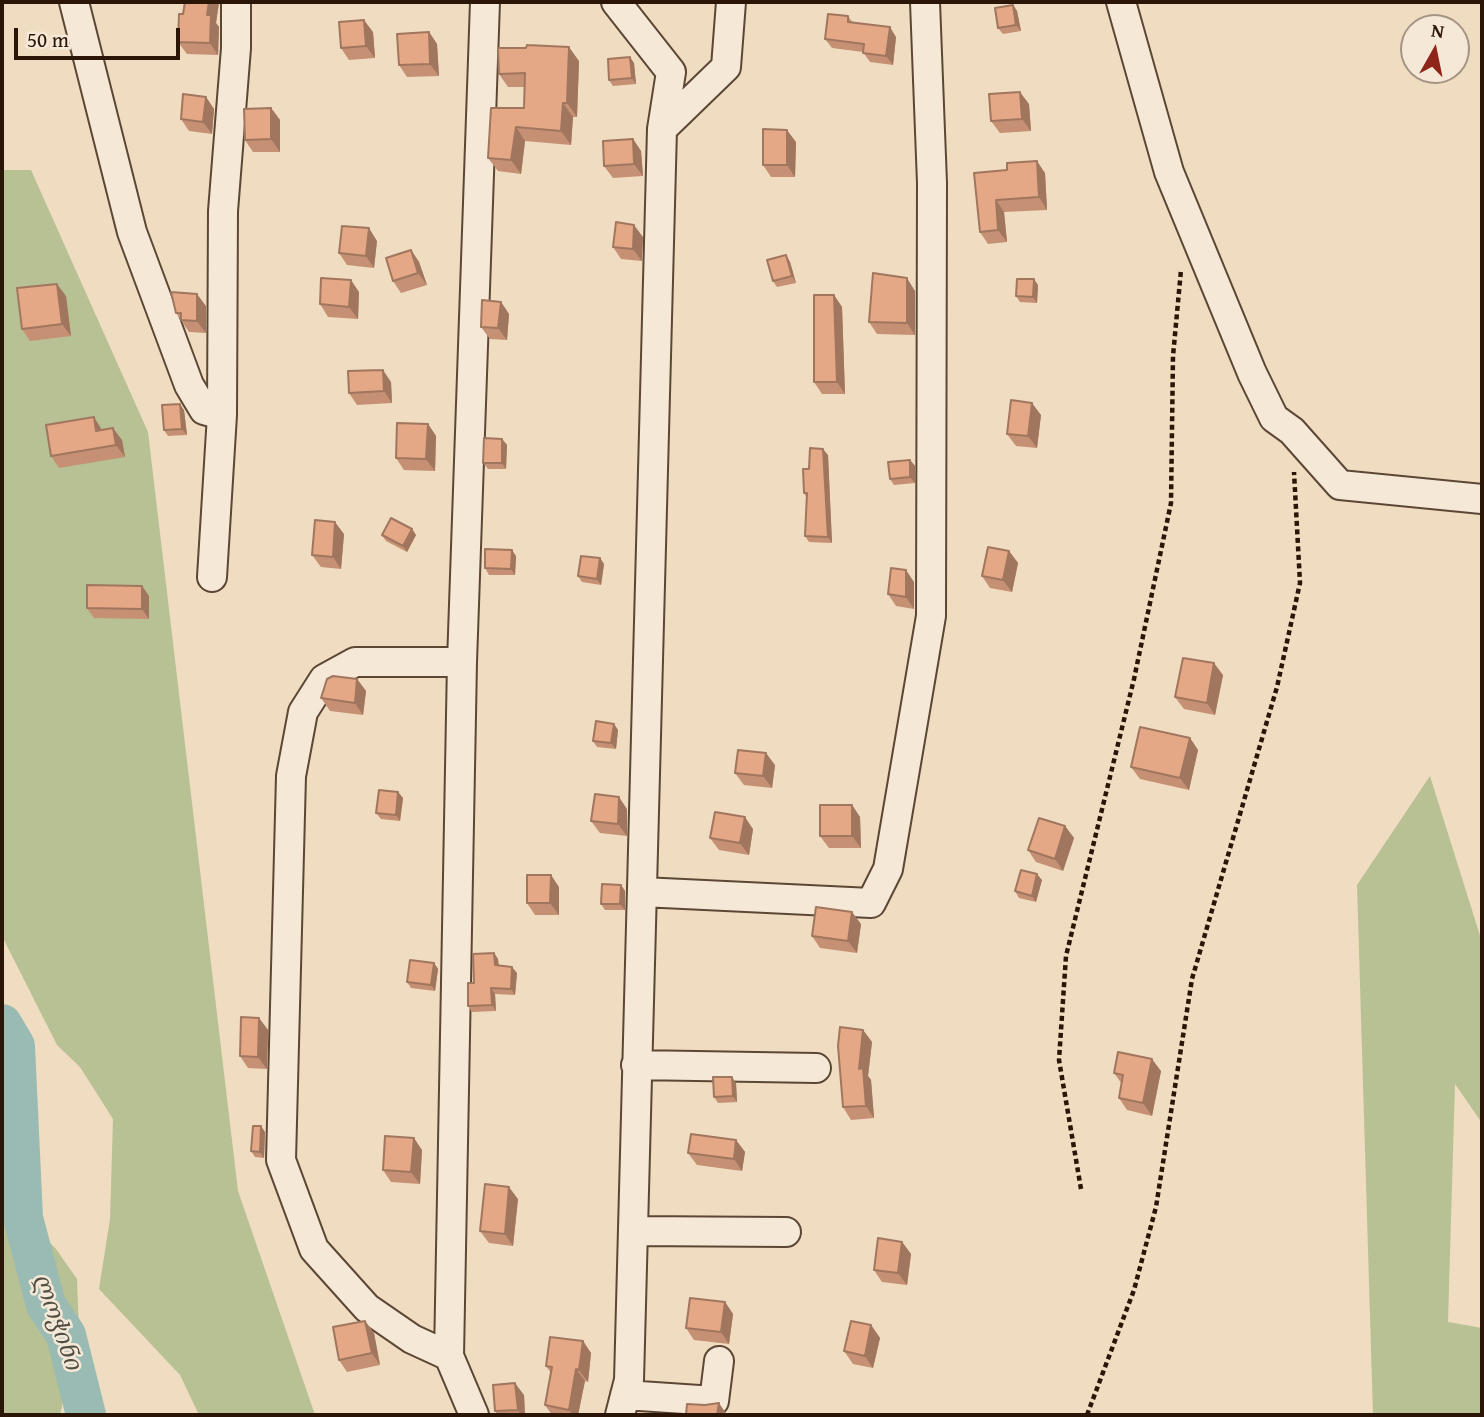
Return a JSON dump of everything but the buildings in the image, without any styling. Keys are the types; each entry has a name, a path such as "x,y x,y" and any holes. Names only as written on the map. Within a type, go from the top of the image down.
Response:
{"street":[{"path":"74,2 132,232 189,385 204,410 222,415"},
{"path":"212,577 222,415 223,211 236,48 236,2"},
{"path":"474,1415 449,1356 462,662 485,2"},
{"path":"662,129 726,67 731,2"},
{"path":"642,891 871,903 888,869 932,616 932,183 925,2"},
{"path":"1121,2 1169,172 1252,373 1274,418 1292,431 1340,485 1482,499"},
{"path":"625,8 671,72 662,129 629,1380 622,1405 714,1401 719,1362"},
{"path":"449,1356 412,1339 367,1308 314,1249 281,1160 291,776 303,712 324,678 355,662 462,662"},
{"path":"636,1065 816,1068"},
{"path":"633,1231 786,1232"}],"path":[{"path":"1081,1189 1059,1060 1066,956 1134,679 1171,503 1173,356 1180,258"},
{"path":"1087,1415 1134,1290 1156,1207 1192,979 1277,687 1300,583 1292,431"}],"green space":[{"path":"2,170 31,170 148,432 238,1191 315,1415 199,1415 180,1375 99,1289 110,1219 113,1119 80,1067 57,1045 2,936"},
{"path":"1430,776 1482,942 1482,1123 1455,1084 1448,1322 1482,1328 1482,1415 1373,1415 1357,885"},
{"path":"2,1193 56,1249 77,1279 79,1332 60,1415 2,1415"}],"waterway":[{"name":"ლოჭინი","path":"2,1024 15,1046 23,1218 46,1305 66,1335 86,1415"}]}
